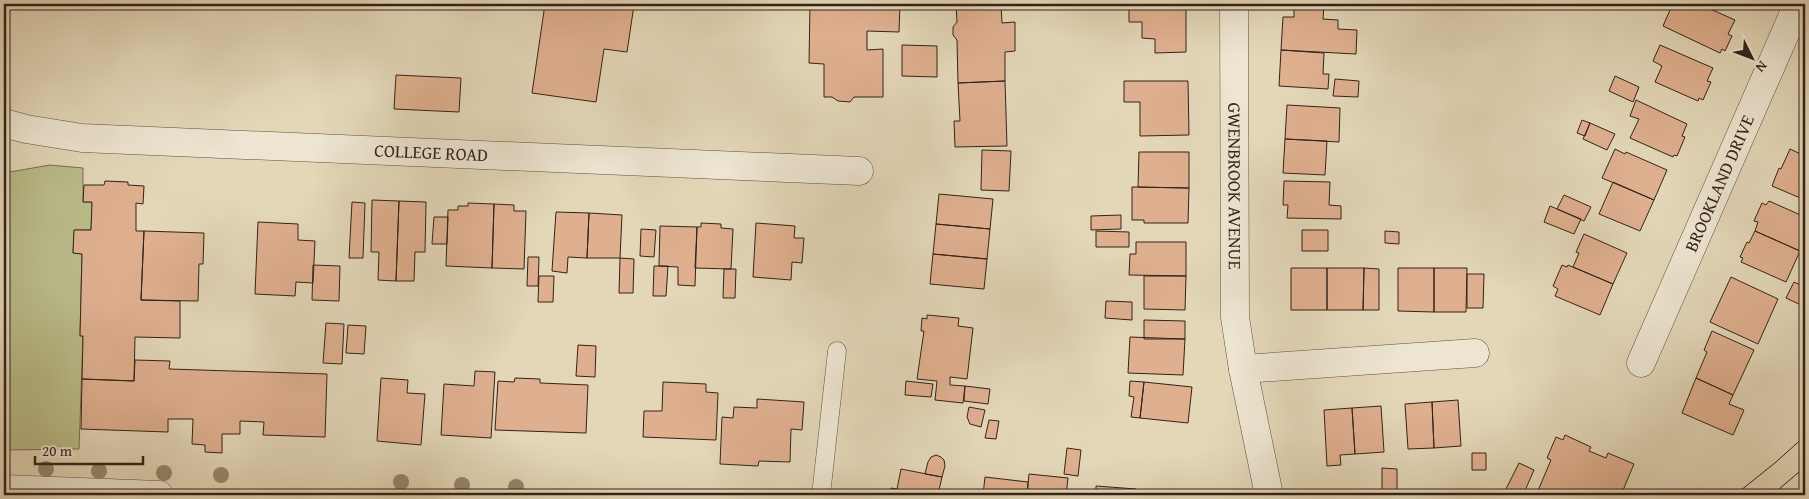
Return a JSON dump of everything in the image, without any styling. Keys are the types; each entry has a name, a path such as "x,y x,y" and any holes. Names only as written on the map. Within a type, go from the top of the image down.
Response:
{"street":[{"name":"GWENBROOK AVENUE","path":"1234,4 1235,317 1269,495"},
{"name":"BROOKLAND DRIVE","path":"1641,364 1798,4"},
{"name":"COLLEGE ROAD","path":"4,123 26,129 82,138 859,171"},
{"path":"1244,369 1475,353"},
{"path":"4,489 159,495"}],"lane":[{"path":"820,495 837,351"}],"green space":[{"path":"50,165 83,168 83,202 92,202 91,230 74,230 73,253 82,254 80,335 83,336 79,449 4,450 4,173"}],"building":[{"path":"545,4 653,4 653,7 634,5 627,52 604,49 596,102 532,93"},
{"path":"810,4 900,4 899,32 867,31 867,50 883,49 883,97 854,97 850,102 838,101 832,97 824,97 824,64 809,63"},
{"path":"956,4 1001,4 1002,23 1015,22 1015,51 1005,52 1005,81 958,83 957,40 953,35 953,27 957,22"},
{"path":"1129,4 1186,4 1186,52 1155,53 1155,39 1142,38 1142,22 1129,22"},
{"path":"1294,4 1324,4 1323,19 1338,20 1338,29 1357,30 1356,54 1281,50 1283,17 1294,17"},
{"path":"1668,4 1699,4 1735,20 1728,34 1732,36 1725,51 1722,49 1720,53 1663,26 1670,10 1666,8"},
{"path":"902,45 937,46 937,77 902,76"},
{"path":"1660,45 1713,68 1707,81 1711,82 1703,100 1699,98 1698,101 1655,82 1662,66 1653,61"},
{"path":"1281,50 1324,53 1323,74 1329,74 1328,89 1279,86"},
{"path":"396,75 461,78 459,112 394,109"},
{"path":"1615,76 1639,87 1633,102 1609,91"},
{"path":"1335,79 1359,81 1358,97 1333,96"},
{"path":"1005,81 1007,146 955,147 954,121 960,121 958,83"},
{"path":"1124,81 1188,81 1189,135 1140,136 1140,102 1124,102"},
{"path":"1636,100 1687,124 1682,136 1685,137 1677,156 1674,155 1673,157 1630,138 1639,119 1630,116"},
{"path":"1287,105 1340,108 1339,142 1285,139"},
{"path":"1582,120 1590,123 1585,136 1577,133"},
{"path":"1590,123 1615,134 1607,150 1583,139"},
{"path":"1285,139 1327,141 1325,175 1283,173"},
{"path":"1615,149 1667,170 1654,200 1602,178"},
{"path":"1790,149 1805,156 1805,200 1772,186 1779,168 1781,169"},
{"path":"982,150 1011,151 1009,191 981,190"},
{"path":"1139,152 1189,152 1189,188 1138,187"},
{"path":"105,181 128,182 128,185 144,186 143,204 136,203 136,231 144,231 141,300 180,301 180,338 135,337 134,381 82,379 83,336 80,336 82,254 73,253 74,230 91,230 92,202 83,202 84,185 104,185"},
{"path":"1284,181 1330,182 1329,205 1341,206 1341,219 1287,218 1288,205 1283,205"},
{"path":"1613,182 1654,200 1640,231 1599,214"},
{"path":"1132,187 1189,188 1188,223 1144,223 1144,220 1132,220"},
{"path":"939,194 993,199 990,229 936,224"},
{"path":"1564,195 1591,207 1584,221 1557,209"},
{"path":"372,200 399,201 396,281 378,280 379,252 371,252"},
{"path":"399,201 426,202 425,252 415,252 414,281 396,281"},
{"path":"1769,201 1805,217 1805,239 1800,251 1755,231 1758,222 1754,221 1762,203 1766,205"},
{"path":"352,202 365,203 363,258 349,258"},
{"path":"468,203 494,204 492,268 446,266 448,210 458,210 458,206 468,206"},
{"path":"494,204 514,205 514,211 526,211 524,269 492,268"},
{"path":"1550,206 1581,219 1574,234 1544,222"},
{"path":"556,212 589,213 587,258 568,257 567,273 552,271"},
{"path":"589,213 622,215 620,258 587,258"},
{"path":"1121,215 1121,229 1091,230 1091,216"},
{"path":"434,217 448,217 447,244 432,244"},
{"path":"258,222 298,224 298,240 315,241 313,283 296,282 295,296 255,294"},
{"path":"701,223 721,224 721,228 733,229 731,269 695,268 697,227 701,227"},
{"path":"756,223 795,226 794,238 804,238 802,263 792,262 791,280 753,277"},
{"path":"936,224 990,229 987,259 933,254"},
{"path":"660,226 697,227 695,286 678,285 678,267 659,266"},
{"path":"641,229 656,230 654,257 640,256"},
{"path":"1302,230 1328,230 1328,251 1302,251"},
{"path":"144,231 204,233 203,264 199,264 198,301 141,300"},
{"path":"1096,231 1129,232 1129,247 1096,247"},
{"path":"1385,231 1399,232 1399,244 1385,243"},
{"path":"1755,231 1800,251 1786,282 1741,262 1743,258 1740,257"},
{"path":"1584,234 1627,253 1613,284 1573,267 1579,253 1576,252"},
{"path":"1136,242 1186,242 1186,276 1129,275 1130,254 1136,254"},
{"path":"933,254 987,259 984,289 930,284"},
{"path":"528,257 539,257 538,286 527,286"},
{"path":"620,258 634,259 633,293 619,293"},
{"path":"313,265 340,266 339,301 312,300"},
{"path":"1562,265 1567,267 1568,265 1613,284 1600,315 1555,296 1558,289 1553,286"},
{"path":"654,266 668,266 666,296 653,296"},
{"path":"1291,268 1327,268 1327,310 1291,310"},
{"path":"1327,268 1364,268 1363,310 1327,310"},
{"path":"1364,268 1379,269 1379,310 1363,310"},
{"path":"1398,268 1434,268 1434,312 1398,311"},
{"path":"1434,268 1467,268 1466,312 1434,312"},
{"path":"724,269 736,269 735,298 723,298"},
{"path":"1467,274 1484,274 1483,308 1467,308"},
{"path":"539,276 554,276 553,302 538,302"},
{"path":"1144,276 1186,276 1185,310 1144,309"},
{"path":"1731,277 1778,299 1758,344 1710,322"},
{"path":"1794,282 1805,287 1805,307 1786,298"},
{"path":"1106,301 1132,302 1132,320 1105,318"},
{"path":"927,315 959,318 958,326 973,328 967,379 950,377 950,385 965,386 963,403 935,400 937,381 917,379 924,331 921,331 922,318 927,319"},
{"path":"1144,320 1185,321 1185,339 1144,339"},
{"path":"326,323 344,324 342,364 323,363"},
{"path":"348,325 366,326 364,354 346,353"},
{"path":"1712,331 1754,350 1733,395 1696,378 1707,352 1704,350"},
{"path":"1130,337 1185,339 1183,375 1128,373"},
{"path":"578,345 596,346 595,377 576,376"},
{"path":"135,360 170,361 169,369 327,374 325,437 263,435 264,422 240,421 240,434 222,434 222,453 205,452 205,445 192,444 193,419 168,419 168,432 81,429 82,379 134,381"},
{"path":"475,371 495,372 491,438 441,435 444,384 474,386"},
{"path":"381,378 408,380 407,393 425,394 421,445 377,441"},
{"path":"515,378 540,379 540,383 588,385 586,433 495,430 498,381 514,382"},
{"path":"1696,378 1733,395 1729,404 1744,410 1733,435 1682,413"},
{"path":"906,381 933,384 931,397 905,395"},
{"path":"1130,381 1144,382 1140,418 1131,417 1134,397 1129,396"},
{"path":"663,382 706,384 706,392 718,393 716,440 643,437 644,411 662,411"},
{"path":"1144,382 1192,387 1188,423 1140,418"},
{"path":"965,386 990,389 988,404 964,401"},
{"path":"757,399 804,402 802,430 791,429 790,462 759,461 758,466 720,464 722,417 733,418 734,407 757,408"},
{"path":"1458,400 1461,446 1434,448 1432,402"},
{"path":"1432,402 1434,448 1408,449 1405,404"},
{"path":"1381,406 1384,452 1355,454 1352,408"},
{"path":"969,407 985,410 981,427 970,424 967,417"},
{"path":"1352,408 1355,454 1340,455 1341,465 1327,466 1324,410"},
{"path":"989,420 999,421 996,439 985,438"},
{"path":"1565,435 1591,447 1589,451 1606,458 1608,453 1634,464 1621,495 1577,495 1570,492 1569,495 1543,495 1537,493 1551,460 1547,458 1556,437 1563,440"},
{"path":"1067,448 1081,450 1078,476 1064,474"},
{"path":"1472,453 1486,453 1486,470 1472,470"},
{"path":"936,455 944,460 945,466 942,477 925,474 928,462 931,457"},
{"path":"1519,463 1534,470 1523,495 1503,495"},
{"path":"1382,468 1397,469 1397,495 1382,495"},
{"path":"901,469 942,477 939,490 966,495 890,495 891,488 897,489"},
{"path":"1029,474 1068,478 1066,495 1027,495"},
{"path":"985,477 1028,482 1027,495 983,495"},
{"path":"1096,486 1136,489 1135,495 1096,495"},
{"path":"1153,493 1193,495 1153,495"}],"tram line":[{"path":"1735,495 1805,436"},
{"path":"1772,495 1805,467"}]}
